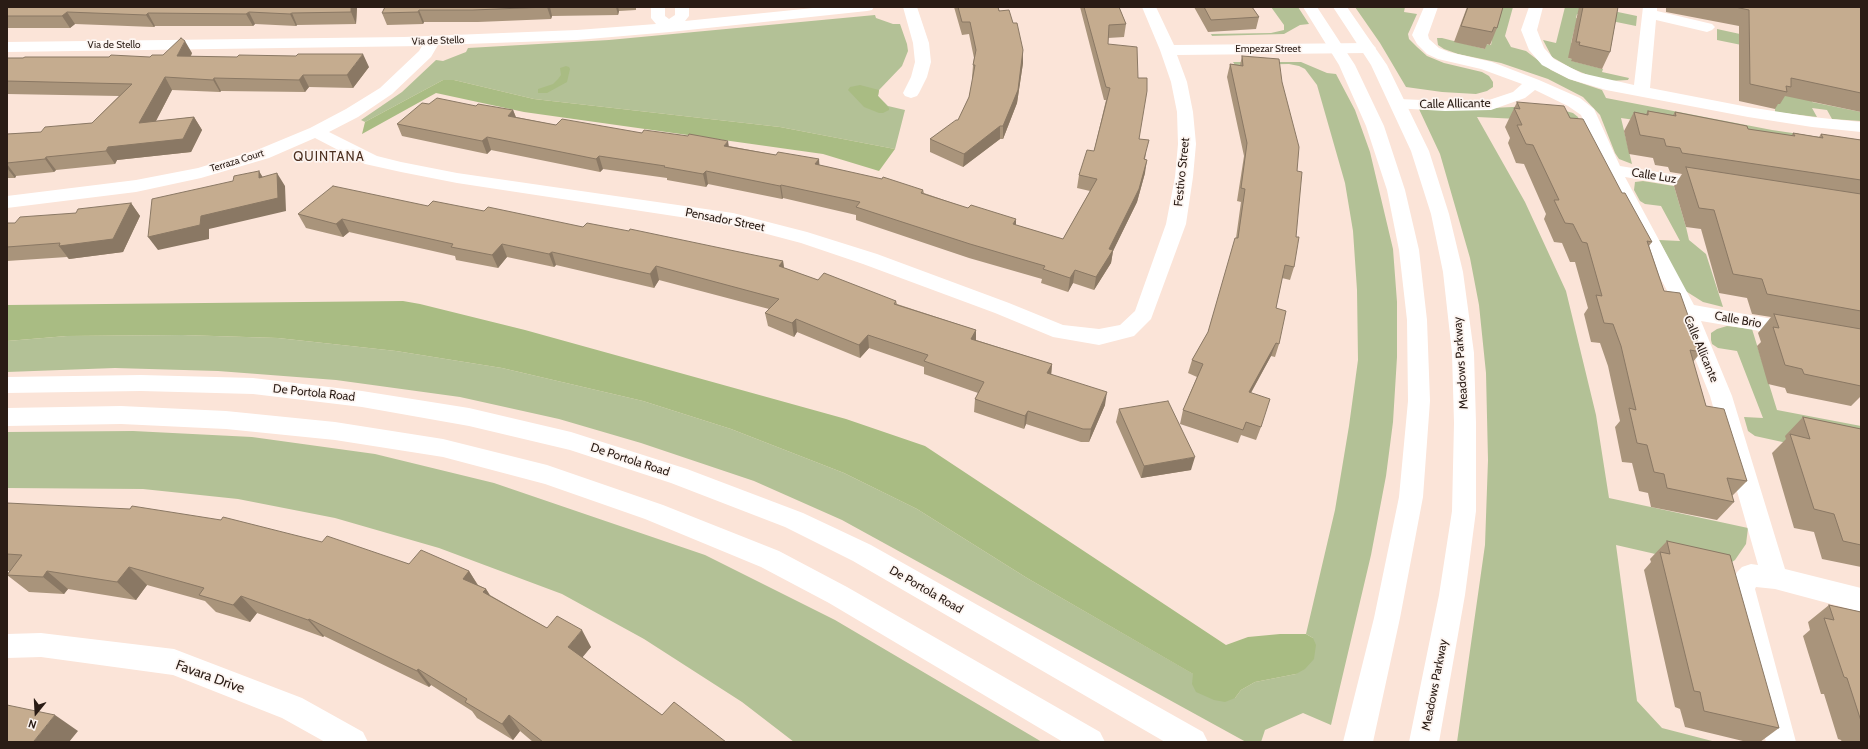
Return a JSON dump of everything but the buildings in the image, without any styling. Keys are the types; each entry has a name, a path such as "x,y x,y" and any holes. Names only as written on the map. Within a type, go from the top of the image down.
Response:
{"main road":[{"path":"658,7 658,18 670,27 682,16 682,7"},
{"name":"Via de Stello","path":"7,47 433,41 577,35 867,7"},
{"path":"910,7 921,42 923,62 919,77 911,93"},
{"name":"Festivo Street","path":"1127,331 1144,314 1176,224 1184,178 1187,144 1185,112 1178,82 1168,50 1149,7"},
{"path":"1310,7 1338,48 1375,126 1396,190 1410,250 1417,320 1419,402 1412,498 1387,618 1358,742"},
{"name":"Meadows Parkway","path":"1340,7 1379,65 1399,104 1420,151 1440,214 1453,272 1463,353 1465,423 1464,511 1452,595 1424,742"},
{"path":"1431,7 1420,35 1422,41 1433,51 1444,56 1486,65 1533,83"},
{"path":"1536,7 1529,30 1537,50 1548,62 1575,76 1606,85 1748,112 1812,122 1861,127"},
{"path":"1641,92 1650,11 1707,27"},
{"name":"Terraza Court","path":"7,202 136,186 201,173 263,154 316,132 352,113 386,91 425,54 433,41"},
{"name":"Empezar Street","path":"1168,50 1368,48"},
{"name":"Calle Allicante","path":"1399,104 1445,106 1491,105 1519,95 1533,83 1574,102 1588,113 1620,187 1680,296 1721,396 1776,578"},
{"name":"Pensador Street","path":"316,132 372,160 401,168 457,178 733,219 807,238 878,262 1002,308 1060,332 1099,338 1127,331"},
{"name":"Calle Luz","path":"1612,170 1721,187"},
{"name":"Calle Brio","path":"1686,310 1815,334"},
{"name":"De Portola Road","path":"7,385 141,383 253,386 384,402 469,417 571,441 679,476 794,520 862,553 1193,742"},
{"path":"7,417 121,415 226,420 334,431 443,448 547,475 654,512 770,559 838,595 1090,742"},
{"path":"1781,742 1742,589 1746,580 1751,575 1776,578 1861,600"},
{"name":"Favara Drive","path":"7,646 41,645 174,662 292,708 353,742"}],"green space":[{"path":"1271,7 1298,7 1309,24 1300,25 1284,34 1212,36 1211,34 1271,33 1284,30 1284,25"},
{"path":"1355,7 1405,7 1404,12 1417,14 1408,34 1409,39 1417,47 1427,56 1444,63 1482,72 1489,76 1493,82 1493,87 1487,91 1476,94 1442,92 1406,87 1380,43"},
{"path":"1501,7 1513,7 1505,36 1511,47 1526,51 1551,70 1569,79 1602,90 1606,98 1772,130 1833,139 1861,153 1621,118 1632,164 1619,159 1615,153 1600,115 1583,97 1548,79 1501,63 1458,54 1438,45 1437,38 1442,38 1485,49 1486,44 1491,45 1492,40 1487,39"},
{"path":"1565,7 1594,7 1637,16 1636,26 1577,14 1576,18 1581,19 1575,27 1571,43 1577,45 1568,58 1572,59 1572,61 1603,69 1602,72 1629,78 1628,80 1609,81 1595,78 1571,68 1552,57 1543,40 1556,43"},
{"path":"1769,7 1799,7 1799,9 1804,10 1805,17 1800,16 1802,32 1807,33 1808,40 1803,40 1804,45 1832,51 1833,54 1859,59 1860,69 1808,59 1809,66 1814,67 1815,73 1808,72 1810,84 1814,84 1816,94 1811,93 1812,102 1861,112 1861,121 1832,119 1827,110 1812,108 1817,117 1775,112 1775,103 1780,104 1779,99 1774,97 1773,88 1778,88 1777,70 1770,68 1770,60 1775,61 1775,55 1771,54 1771,51 1717,40 1717,29 1740,34 1741,38 1773,44 1773,39 1778,40 1777,36 1772,34 1771,26 1776,27 1775,11 1769,10"},
{"path":"875,15 876,18 893,24 900,24 907,44 908,51 902,66 879,90 878,96 888,106 905,110 895,149 780,127 534,99 454,80 443,80 365,122 361,120 402,92 436,60 443,61 466,52 468,48 609,40"},
{"path":"1233,62 1301,62 1327,73 1336,74 1355,110 1370,152 1393,249 1397,302 1397,357 1393,422 1386,476 1371,555 1331,725 1303,713 1265,730 1261,742 1246,742 842,520 754,481 641,443 559,419 460,397 336,380 218,371 115,368 7,372 7,341 67,336 182,335 278,338 396,351 502,368 643,401 731,429 844,473 917,509 1027,578 1235,698 1241,690 1255,682 1296,674 1313,638 1306,634 1335,510 1358,360 1357,290 1353,231 1345,183 1317,85 1305,69 1299,66 1289,64 1235,65"},
{"path":"566,66 570,69 567,82 547,93 538,93 538,89 553,84 561,75 560,68"},
{"path":"443,80 454,80 534,99 780,127 895,149 879,171 823,154 524,112 436,93 362,134 365,122"},
{"path":"860,85 879,90 878,96 889,108 889,110 879,113 864,107 848,90 850,87"},
{"path":"1533,106 1573,113 1578,117 1580,122 1477,117 1525,202 1566,291 1596,415 1609,498 1748,528 1746,544 1735,560 1721,569 1616,545 1637,701 1662,728 1716,742 1457,742 1485,545 1488,460 1486,373 1479,305 1470,258 1440,154 1418,107 1492,108"},
{"path":"1643,181 1674,186 1689,240 1706,254 1723,307 1703,302 1684,290 1659,240 1680,241 1661,206 1645,204 1640,201 1634,190 1635,182"},
{"path":"403,301 525,330 846,419 925,446 1226,645 1248,637 1280,634 1306,634 1313,638 1316,645 1314,659 1305,669 1296,674 1255,682 1241,690 1235,698 1225,702 1214,700 1196,692 1192,684 1193,674 1027,578 917,509 844,473 731,429 643,401 502,368 396,351 278,338 182,335 67,336 7,341 7,305"},
{"path":"1727,326 1752,329 1777,410 1861,426 1861,452 1787,443 1755,436 1748,431 1744,417 1763,418 1737,351 1718,348 1712,344 1711,340 1711,333 1717,329"},
{"path":"133,431 252,437 375,454 494,483 705,555 835,620 1042,742 794,742 742,702 644,639 562,594 439,548 335,518 238,499 143,489 7,488 7,432"}],"district":[{"name":"QUINTANA","path":"329,157"}]}
